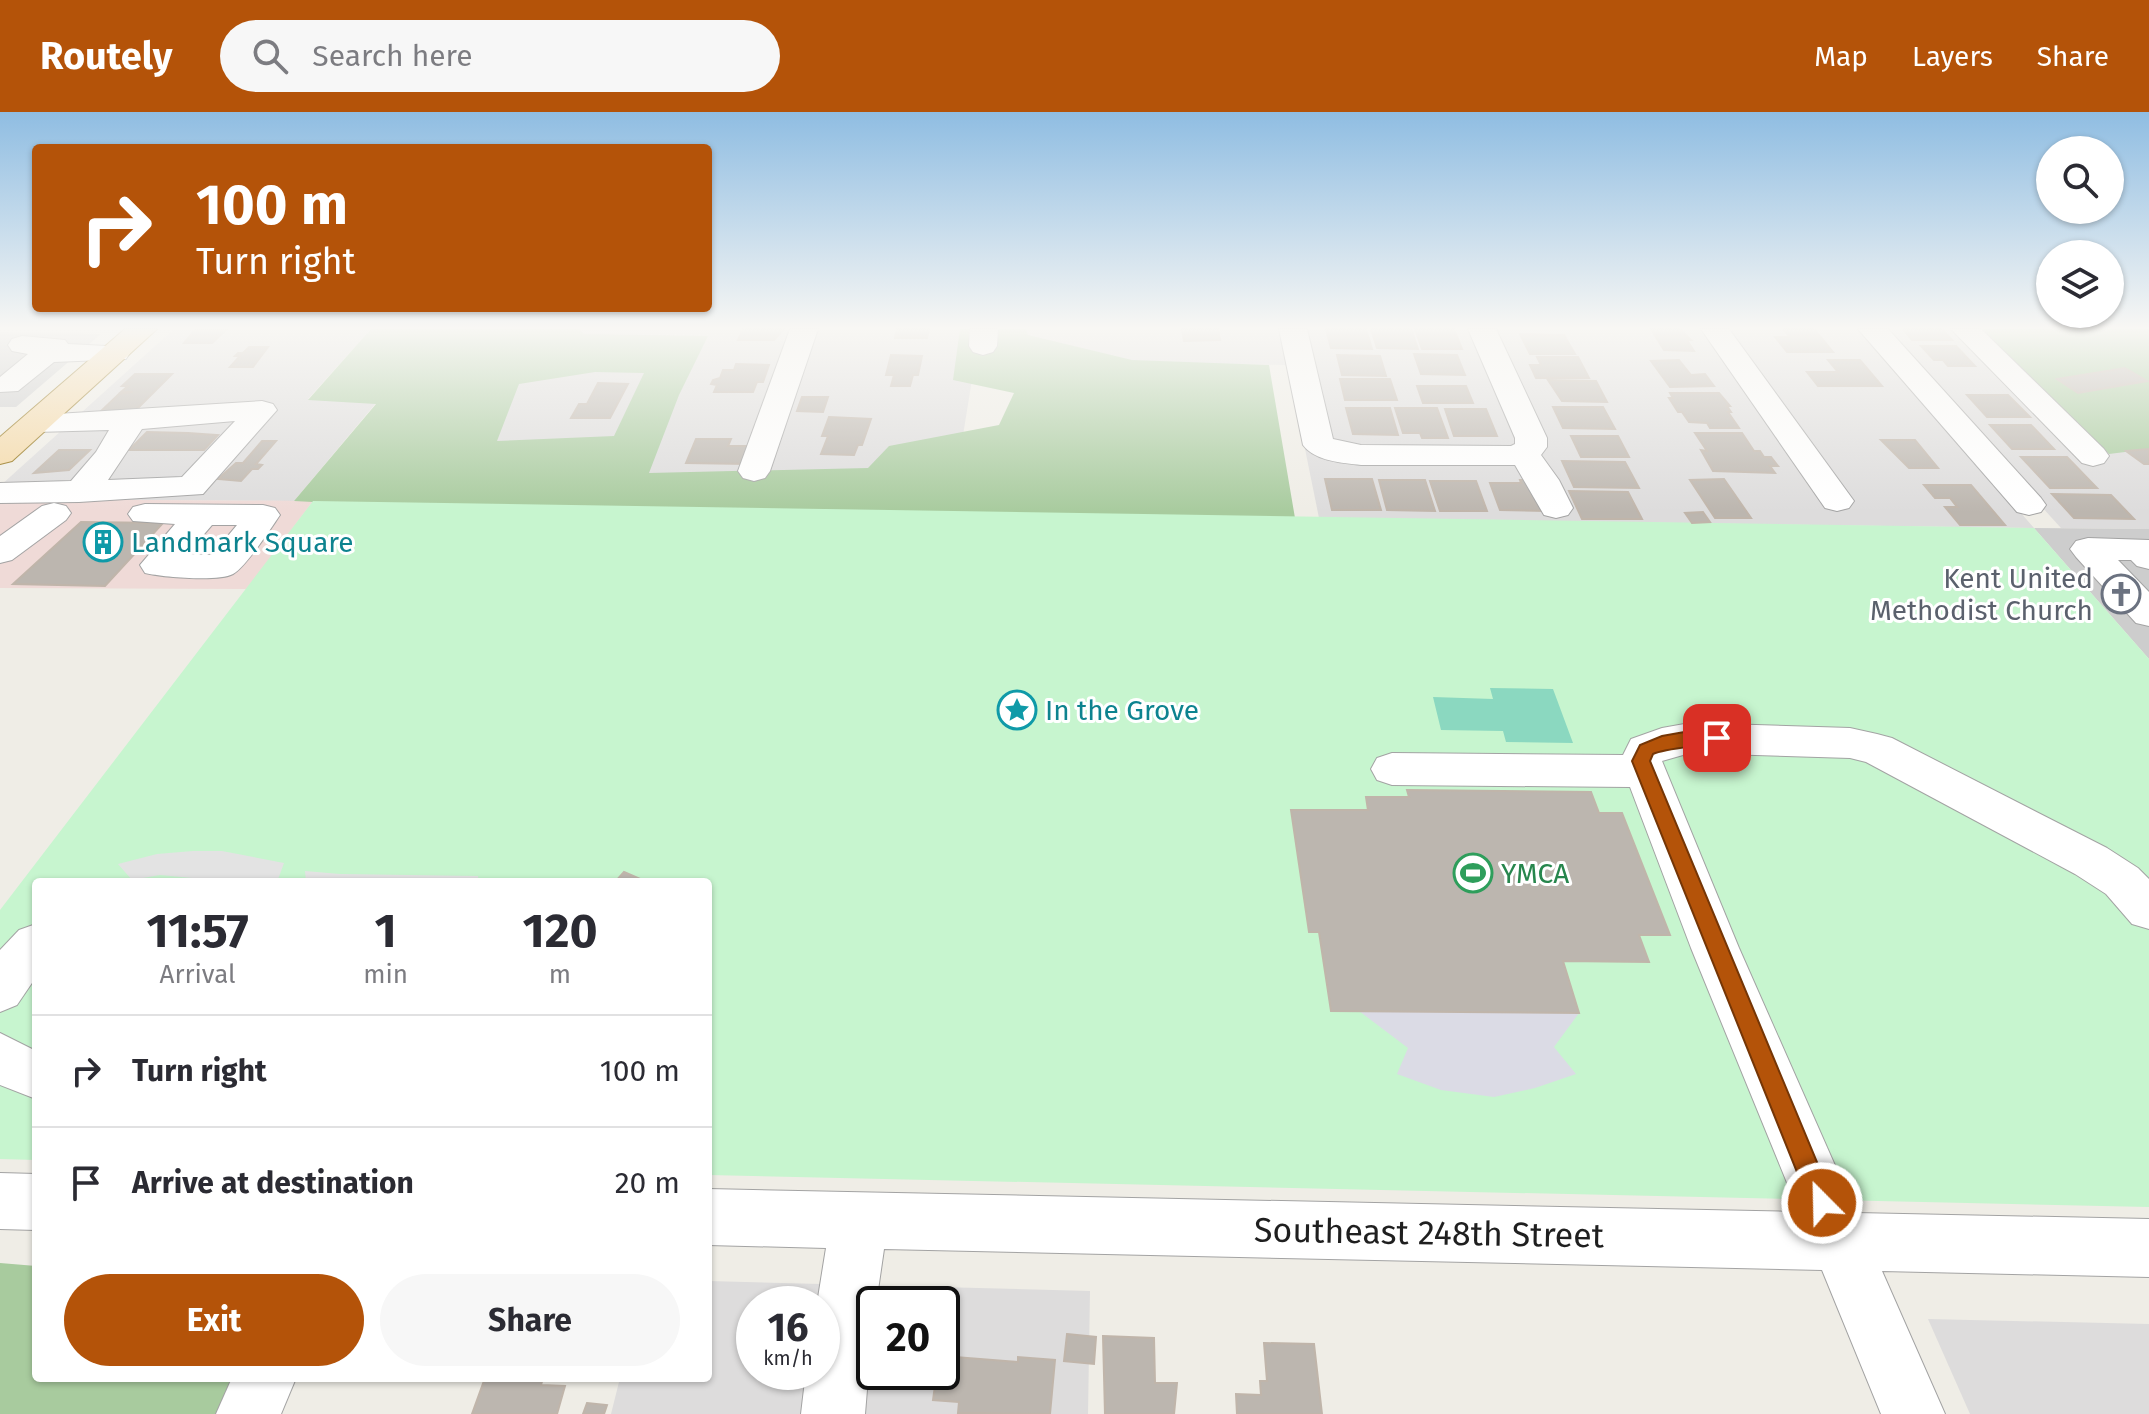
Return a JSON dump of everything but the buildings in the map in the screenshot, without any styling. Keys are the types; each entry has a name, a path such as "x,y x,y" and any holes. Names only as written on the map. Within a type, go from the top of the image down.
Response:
{"main road":[{"path":"0,454 74,390"}],"street":[{"path":"754,471 783,390"},
{"path":"1307,390 1319,445 1345,454 1512,456 1531,447 1531,438 1509,390"},
{"path":"1758,390 1837,501"},
{"path":"1926,390 2029,505"},
{"path":"2026,390 2093,456"},
{"path":"0,512 191,487 262,410 133,420 36,423"},
{"path":"0,552 66,503 102,467 118,445 123,429 133,420"},
{"path":"1523,453 1543,480 1556,508"},
{"path":"0,493 66,503 202,515"},
{"path":"2146,550 2088,549 2149,614"},
{"path":"1913,1414 1715,948 1641,761 1646,750 1662,743 1690,738 1850,743 1877,749 2091,861 2122,881 2149,910"},
{"path":"1392,769 1645,771"},
{"path":"0,990 10,972 32,948"},
{"path":"0,1056 9,1065 32,1074"},
{"path":"0,1201 32,1202"},
{"name":"Southeast 248th Street","path":"712,1217 2149,1248"},
{"path":"833,1414 835,1381 859,1221"},
{"path":"248,1414 263,1382"}],"shaded area":[{"path":"0,390 36,390 16,407 0,407"},
{"path":"107,390 316,390 308,399 376,403 294,501 0,499 0,486"},
{"path":"435,390 970,390 954,491 362,483"},
{"path":"1293,390 1913,390 2034,528 1319,518"},
{"path":"1935,390 2149,390 2149,529 2061,528"},
{"path":"0,499 313,501 247,589 0,588"},
{"name":"Kent United Methodist Church","path":"2034,528 2149,529 2149,659"},
{"path":"222,851 284,863 278,878 160,875 130,878 118,864 157,854"},
{"path":"305,871 478,878 306,878"},
{"path":"1359,1011 1579,1013 1554,1047 1576,1074 1535,1088 1494,1097 1441,1090 1397,1074 1408,1048"},
{"path":"712,1281 899,1286 856,1286 856,1390 960,1390 960,1288 1090,1291 1088,1414 611,1414 619,1382 712,1382"},
{"path":"1928,1319 2149,1324 2149,1414 1970,1414"}],"green space":[{"path":"317,390 517,390 497,441 614,436 636,390 682,390 649,473 868,468 889,446 999,425 1014,393 999,390 1273,390 1295,518 1320,549 247,589 313,502 294,501 376,404 308,400"},
{"path":"2042,390 2149,390 2149,449 2109,454"},
{"path":"313,501 2034,528 2149,659 2149,1207 712,1175 712,878 32,878 32,1160 0,1159 0,910"},
{"path":"1490,688 1553,689 1573,743 1506,742 1503,731 1441,730 1433,697 1493,699"},
{"path":"0,1263 32,1266 32,1382 237,1382 222,1414 0,1414"}],"place":[{"name":"Landmark Square","path":"103,542"},
{"name":"Kent United Methodist Church","path":"2121,594"},
{"name":"In the Grove","path":"1017,710"},
{"name":"YMCA","path":"1473,873"}],"route":[{"path":"1717,738 1690,738 1662,743 1646,750 1641,761 1822,1203"}]}
